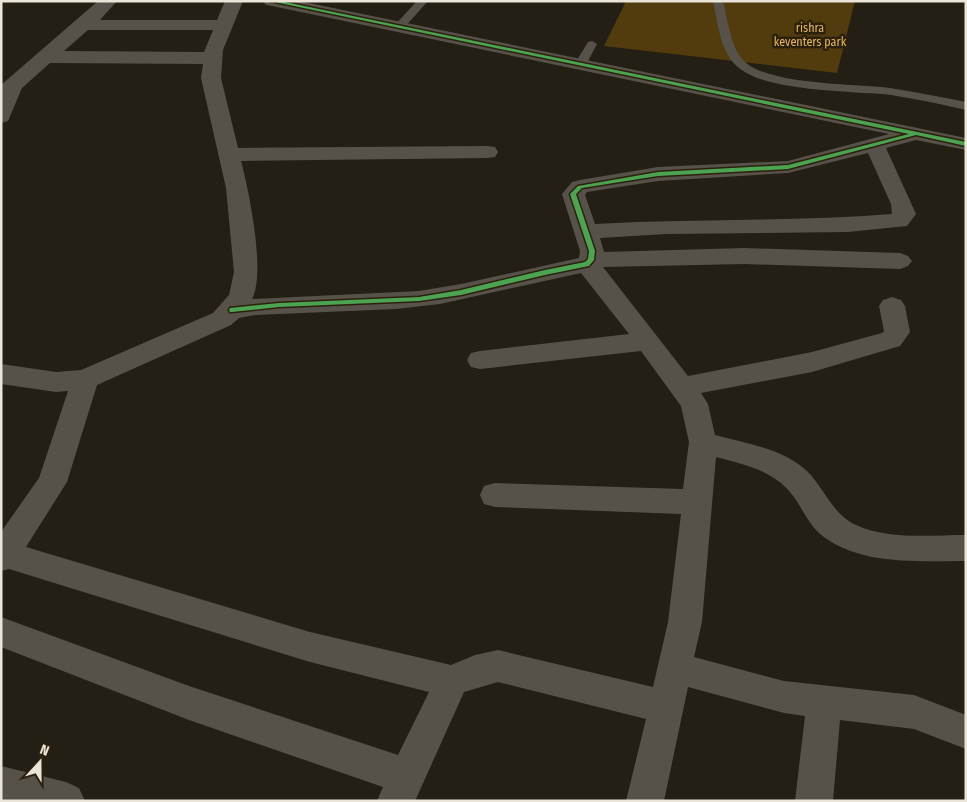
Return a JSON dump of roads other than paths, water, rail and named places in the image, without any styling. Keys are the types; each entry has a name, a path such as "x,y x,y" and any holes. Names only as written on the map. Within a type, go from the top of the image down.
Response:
{"street":[{"path":"1,117 7,91 85,24 108,1"},
{"path":"1,374 56,382 85,379 222,319 232,310 241,296 246,272 237,188 212,85 213,58 223,25 234,1"},
{"path":"272,1 966,144"},
{"path":"85,24 223,25"},
{"path":"46,57 213,58"},
{"path":"589,262 592,251 573,194 576,189 585,185 658,174 788,167 875,146 915,134"},
{"path":"585,232 666,227 848,225 899,221 905,214 902,204 875,146"},
{"path":"229,155 487,152"},
{"path":"232,310 289,304 419,299 450,294 589,262 744,256 900,260"},
{"path":"589,262 694,404 703,442 684,622 645,801"},
{"path":"682,387 812,362 891,340 896,332 892,306"},
{"path":"480,360 648,341"},
{"path":"85,379 52,482 3,556 310,647 452,681 475,671 498,666 666,707"},
{"path":"703,442 770,463 791,474 829,523 847,537 880,544 930,548 966,548"},
{"path":"495,495 698,502"},
{"path":"1,632 189,703 402,789 452,681"},
{"path":"675,668 784,697 914,712 966,732"},
{"path":"814,801 824,702"},
{"path":"1,785 66,801"}],"lane":[{"path":"399,27 423,1"},
{"path":"718,1 732,52 742,65 753,72 786,80 892,92 966,106"},
{"path":"580,65 592,44"}],"park label":[{"name":"rishra keventers park","path":"810,35"}]}
